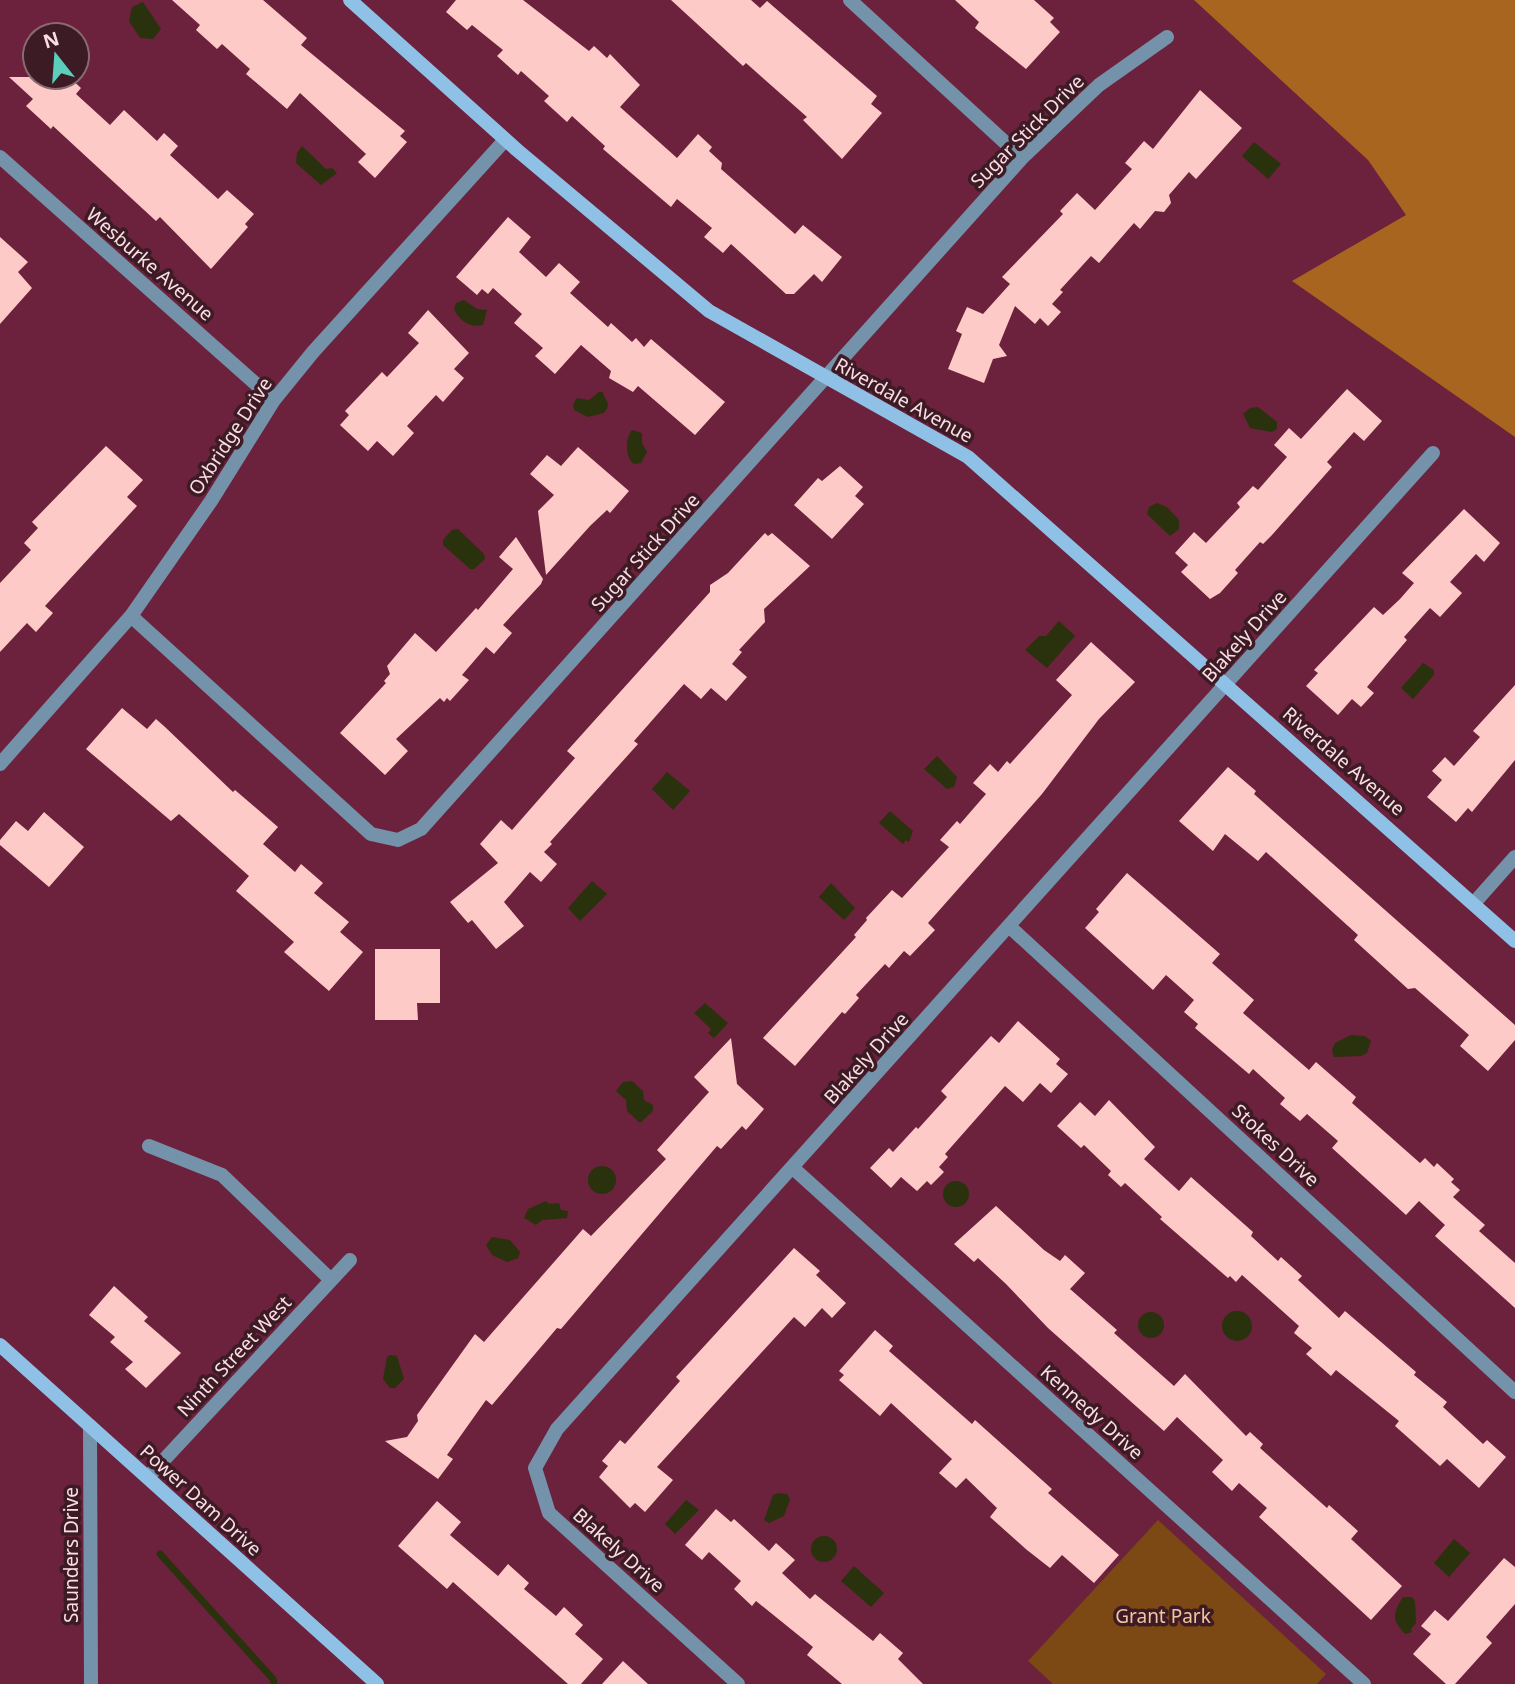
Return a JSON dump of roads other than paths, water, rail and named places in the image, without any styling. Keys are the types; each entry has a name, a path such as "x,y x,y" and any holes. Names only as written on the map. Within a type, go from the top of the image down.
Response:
{"street":[{"name":"Riverdale Avenue","path":"350,0 505,140 666,278 709,311 968,457 1475,902 1515,941"},
{"path":"850,0 1022,158"},
{"name":"Sugar Stick Drive","path":"131,616 371,834 398,840 421,830 1022,158 1099,85 1167,37"},
{"name":"Oxbridge Drive","path":"0,764 131,616 211,500 274,400 313,352 505,140"},
{"name":"Wesburke Avenue","path":"0,158 274,400"},
{"name":"Blakely Drive","path":"738,1684 549,1513 535,1468 557,1429 1433,453"},
{"path":"1475,902 1515,857"},
{"name":"Stokes Drive","path":"1010,927 1515,1392"},
{"path":"149,1146 222,1175 331,1280"},
{"name":"Kennedy Drive","path":"793,1168 1364,1684"},
{"name":"Ninth Street West","path":"148,1478 349,1260"},
{"name":"Power Dam Drive","path":"0,1345 377,1684"},
{"name":"Saunders Drive","path":"90,1426 91,1684"}],"waterway":[{"path":"160,1554 273,1679 274,1684"}],"park label":[{"name":"Grant Park","path":"1163,1616"}]}
